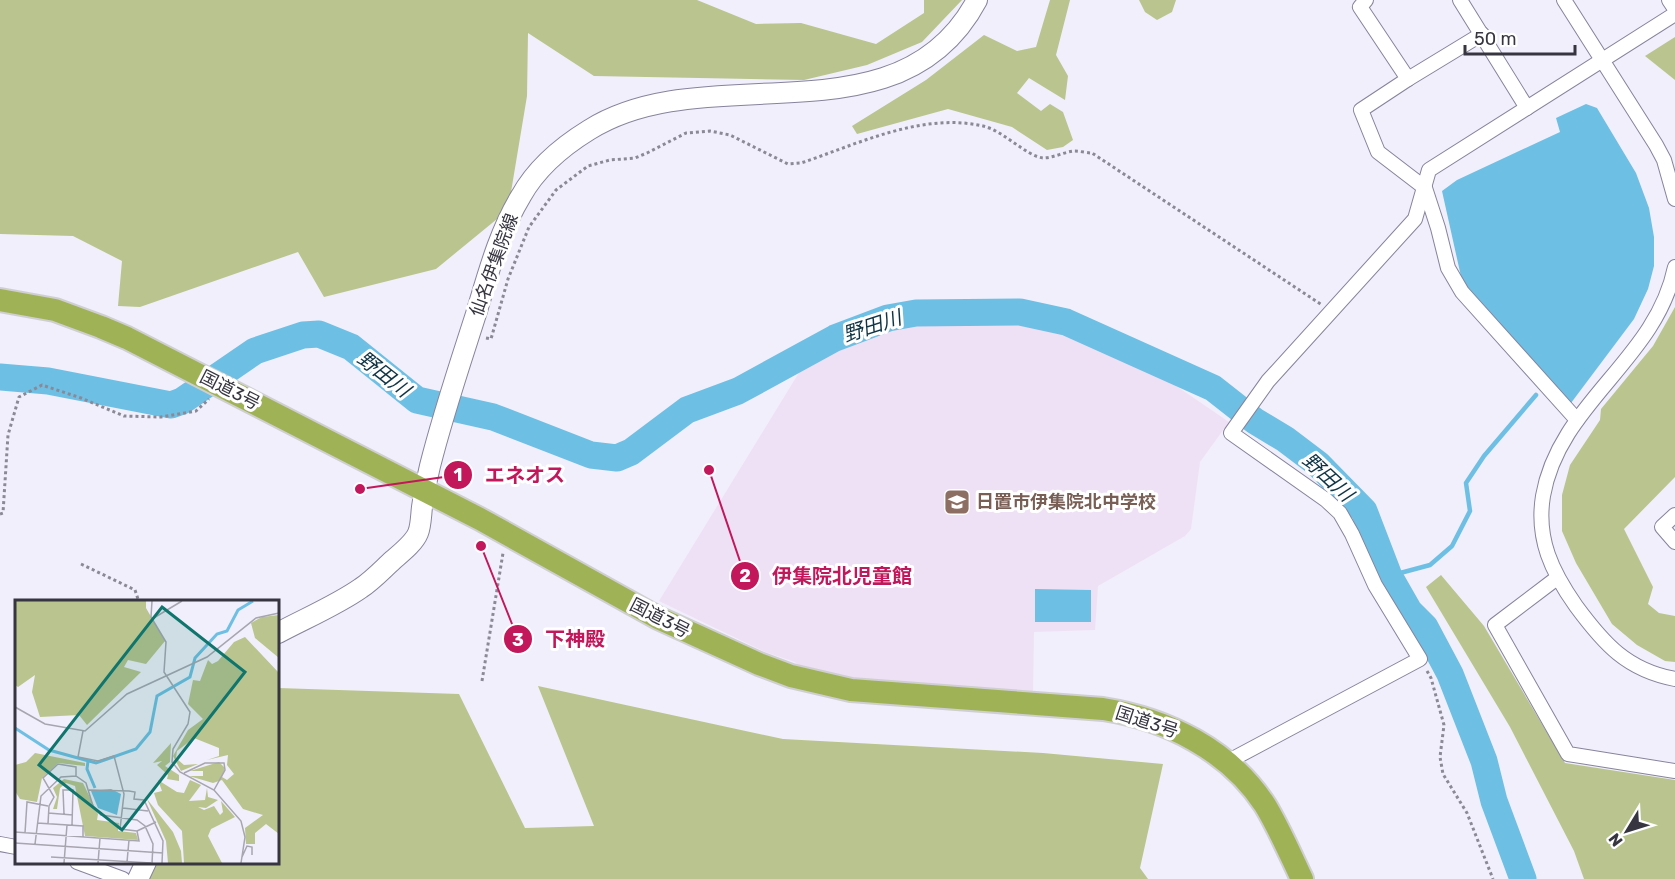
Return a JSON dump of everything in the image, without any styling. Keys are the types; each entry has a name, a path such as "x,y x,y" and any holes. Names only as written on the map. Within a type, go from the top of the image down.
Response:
{"highway":[{"name":"国道3号","path":"0,300 55,310 127,338 424,490 692,635 791,676 851,690 1124,712 1191,737 1227,762 1250,786 1275,821 1302,879"}],"main road":[{"name":"仙名伊集院線","path":"279,632 361,588 403,552 418,533 424,490 441,421 498,244 521,194 550,160 588,130 636,108 663,101 838,89 882,79 916,64 943,44 966,18 977,0"},
{"path":"138,879 145,864"}],"street":[{"path":"1366,0 1360,7 1408,79"},
{"path":"1460,0 1527,108"},
{"path":"1564,0 1656,145 1664,160 1675,199"},
{"path":"1227,762 1420,658 1375,585 1340,513 1326,500 1231,434 1268,381 1415,219 1429,170 1602,61 1675,11 1669,0"},
{"path":"1482,34 1361,110 1378,152 1425,188 1448,268 1462,292 1577,420"},
{"path":"1675,267 1660,311 1645,337 1566,435 1546,477 1541,526 1547,554 1557,578 1590,625 1621,658 1657,676 1675,679"},
{"path":"1675,515 1662,527 1675,542"},
{"path":"1557,578 1495,625 1568,754 1675,771"},
{"path":"0,844 15,847"},
{"path":"82,864 123,879"}],"path":[{"path":"469,334 491,339 508,279 530,227 556,190 588,166 610,160 635,158 686,133 710,131 730,135 788,164 801,162 912,126 947,122 983,126 1001,133 1036,156 1045,158 1075,151 1092,153 1332,311"},
{"path":"0,514 3,513 8,435 19,397 42,385 124,416 161,417 196,411 221,385"},
{"path":"482,681 506,534"},
{"path":"81,564 135,590 139,600"},
{"path":"1420,658 1431,678 1443,725 1440,757 1443,774 1467,813 1493,879"}],"shaded area":[{"name":"日置市伊集院北中学校","path":"938,320 1031,322 1065,330 1166,379 1229,422 1200,462 1191,529 1185,536 1098,586 1095,630 1034,632 1033,692 883,682 802,669 795,662 765,652 659,601 803,366 821,352 909,325"}],"green space":[{"path":"0,0 697,0 756,24 801,23 876,44 924,13 924,0 962,0 922,42 867,65 804,80 594,76 528,33 527,96 508,210 436,269 324,297 298,252 140,307 118,306 122,261 73,236 0,234"},
{"path":"1050,0 1070,0 1056,55 1068,76 1065,100 1029,78 1017,93 1041,111 1050,104 1063,112 1073,140 1063,147 1047,150 1012,127 948,109 857,134 852,126 926,80 984,35 1017,51 1036,47"},
{"path":"1139,0 1176,0 1172,12 1157,20 1145,12"},
{"path":"1675,37 1675,80 1645,56"},
{"path":"1675,307 1675,477 1624,529 1653,587 1648,604 1659,613 1675,616 1675,662 1665,661 1637,645 1612,624 1576,563 1562,531 1562,495 1570,465 1600,420 1601,409 1653,346"},
{"path":"1441,575 1484,626 1565,763 1675,780 1675,879 1584,879 1574,851 1510,727 1426,587"},
{"path":"538,686 783,739 1043,753 1163,764 1140,868 1148,879 143,879 150,864 279,864 279,688 459,694 525,828 594,826"}],"water":[{"path":"1586,104 1597,108 1636,173 1649,208 1654,237 1654,266 1648,289 1634,319 1571,403 1462,281 1442,191 1457,180 1560,132 1556,118"},
{"path":"1035,589 1091,590 1091,622 1035,622"}],"waterway":[{"name":"野田川","path":"0,377 48,381 171,405 182,401 255,351 303,335 319,334 351,347 417,400 493,417 591,455 617,458 631,452 687,410 738,391 835,338 888,318 916,313 1020,312 1066,322 1213,388 1255,421 1285,439 1318,464 1364,511 1389,576 1409,611 1425,627 1450,674 1484,761 1494,801 1523,879"},
{"path":"1389,576 1430,565 1452,546 1470,511 1466,483 1484,456 1536,395"}],"place":[{"name":"伊集院北児童館","path":"709,470"},
{"name":"エネオス","path":"360,489"},
{"name":"日置市伊集院北中学校","path":"957,502"},
{"name":"下神殿","path":"481,546"}]}
